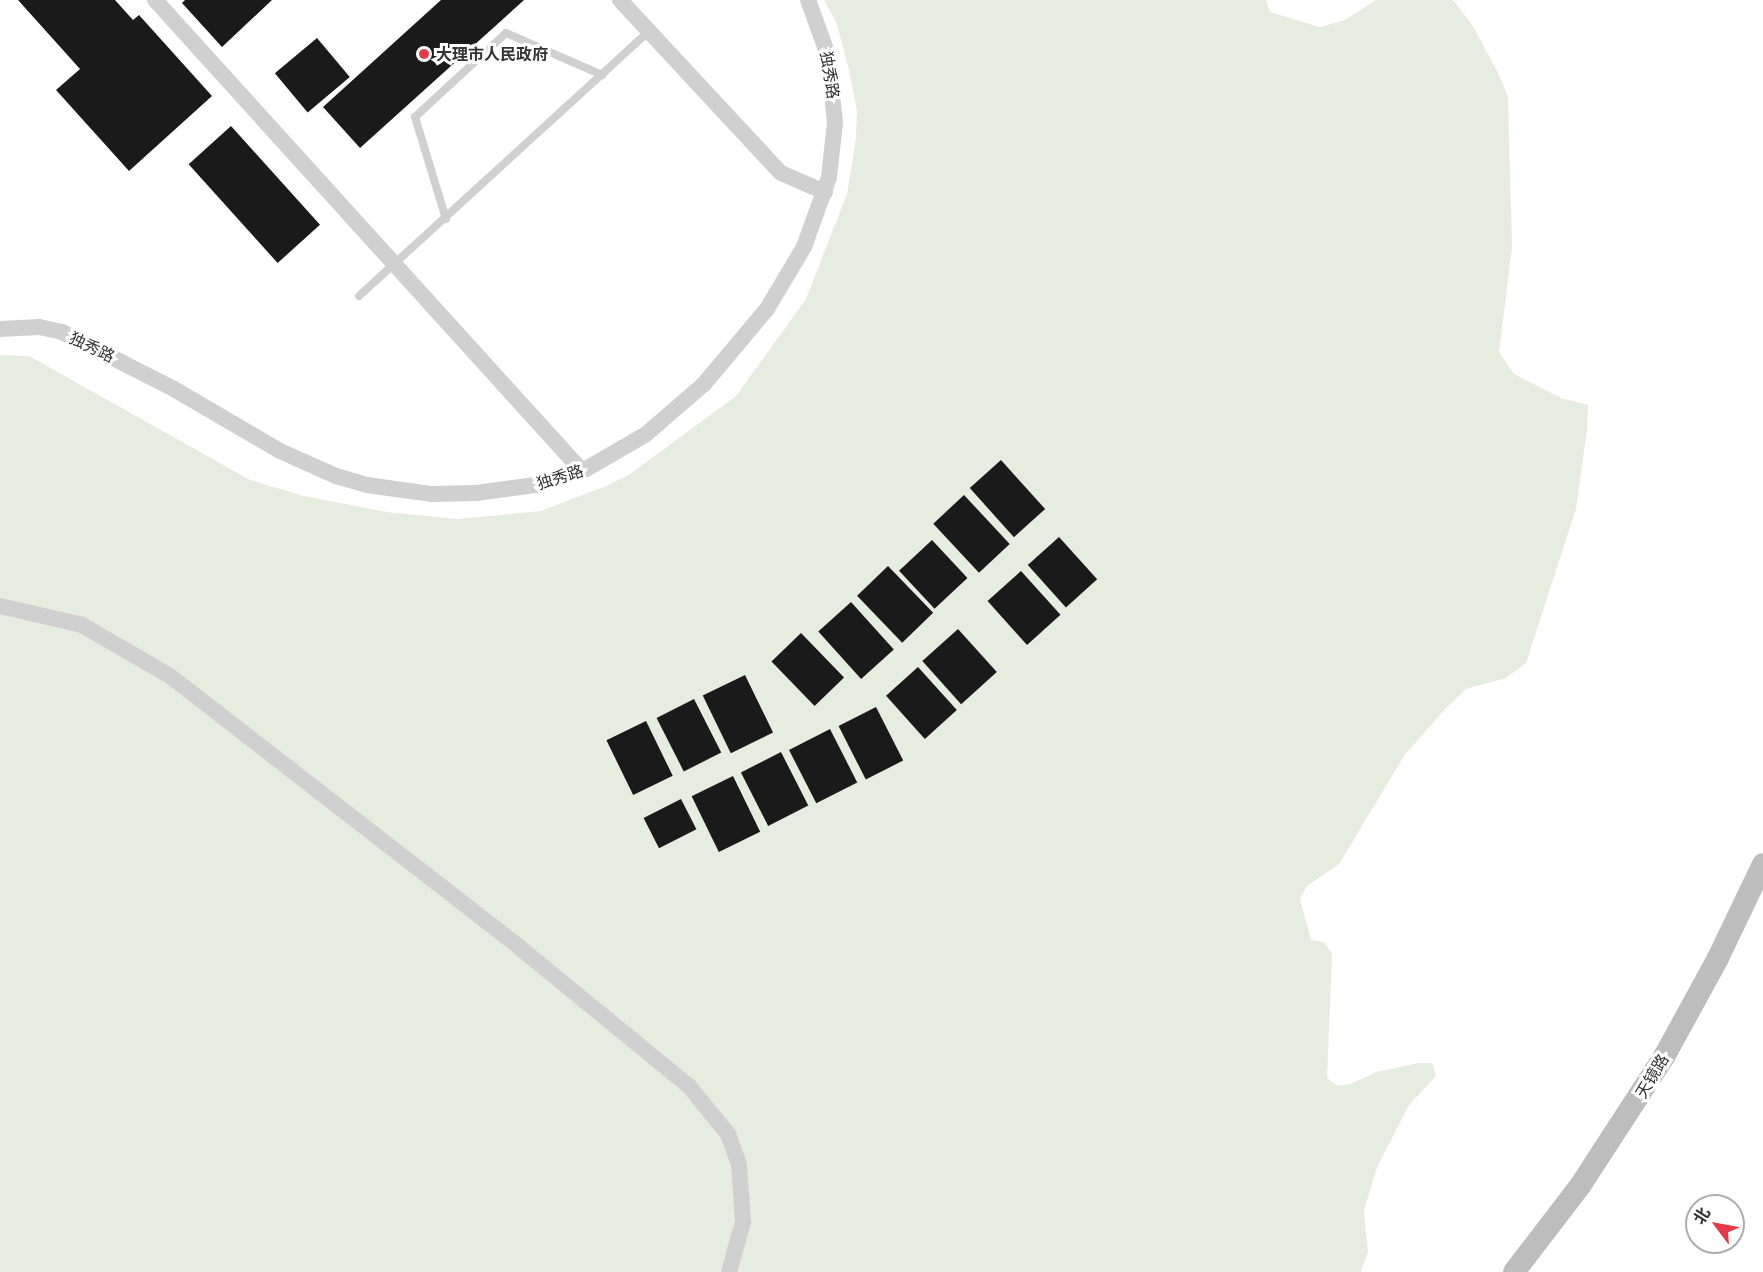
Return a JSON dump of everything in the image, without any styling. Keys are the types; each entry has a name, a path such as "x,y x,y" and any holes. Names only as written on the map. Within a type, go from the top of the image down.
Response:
{"street":[{"path":"155,0 582,471"},
{"path":"620,0 782,173 825,192"},
{"name":"独秀路","path":"0,329 39,327 62,332 310,466 367,485 432,494 477,494 535,485 582,471 645,435 685,402 736,349 789,274 813,227 825,192 834,145 834,90 825,44 808,0"},
{"path":"0,606 82,626 134,652 170,676 510,940 689,1086 728,1134 739,1164 743,1222 729,1272"},
{"name":"天镜路","path":"1515,1272 1580,1186 1665,1055 1718,958 1763,864"}],"lane":[{"path":"359,296 395,266 649,31"},
{"path":"446,219 416,117 506,33 602,75"}],"shaded area":[{"path":"824,0 1266,0 1270,12 1320,27 1345,20 1376,0 1453,0 1473,26 1498,73 1508,97 1512,248 1499,352 1514,374 1561,398 1588,405 1587,429 1576,509 1526,663 1506,678 1466,689 1445,709 1404,756 1339,864 1307,886 1300,898 1311,940 1324,942 1332,954 1327,1078 1338,1086 1351,1084 1376,1072 1419,1063 1432,1063 1436,1076 1409,1105 1377,1167 1364,1211 1368,1252 1361,1272 0,1272 0,355 29,356 250,480 304,496 387,512 457,519 541,511 606,486 630,474 736,396 806,299 847,194 856,138 857,111 849,70 837,24"}],"building":[{"path":"18,0 115,0 133,20 139,15 212,96 129,171 56,90 80,69"},
{"path":"185,0 272,0 222,47 182,3"},
{"name":"大理市人民政府","path":"441,0 524,0 360,148 323,107"},
{"path":"317,38 350,77 308,112 275,73"},
{"path":"231,126 320,225 278,263 189,164"},
{"path":"1001,460 1045,509 1014,537 970,488"},
{"path":"964,495 1010,544 979,573 933,524"},
{"path":"1059,537 1097,579 1066,607 1028,565"},
{"path":"932,540 967,578 935,609 899,571"},
{"path":"888,566 933,613 902,643 857,596"},
{"path":"1021,571 1060,615 1027,645 988,601"},
{"path":"851,602 894,650 861,679 818,631"},
{"path":"958,629 997,672 961,704 922,661"},
{"path":"801,633 844,678 815,706 772,661"},
{"path":"918,667 957,710 925,739 886,696"},
{"path":"745,675 773,733 731,753 703,696"},
{"path":"694,699 721,752 684,772 657,718"},
{"path":"876,707 903,760 866,780 839,726"},
{"path":"646,721 673,776 633,795 606,740"},
{"path":"830,729 857,782 816,803 789,750"},
{"path":"781,752 808,805 768,826 741,772"},
{"path":"733,776 760,832 719,852 692,796"},
{"path":"681,799 696,829 659,848 644,818"}],"place":[{"name":"大理市人民政府","path":"424,54"}]}
